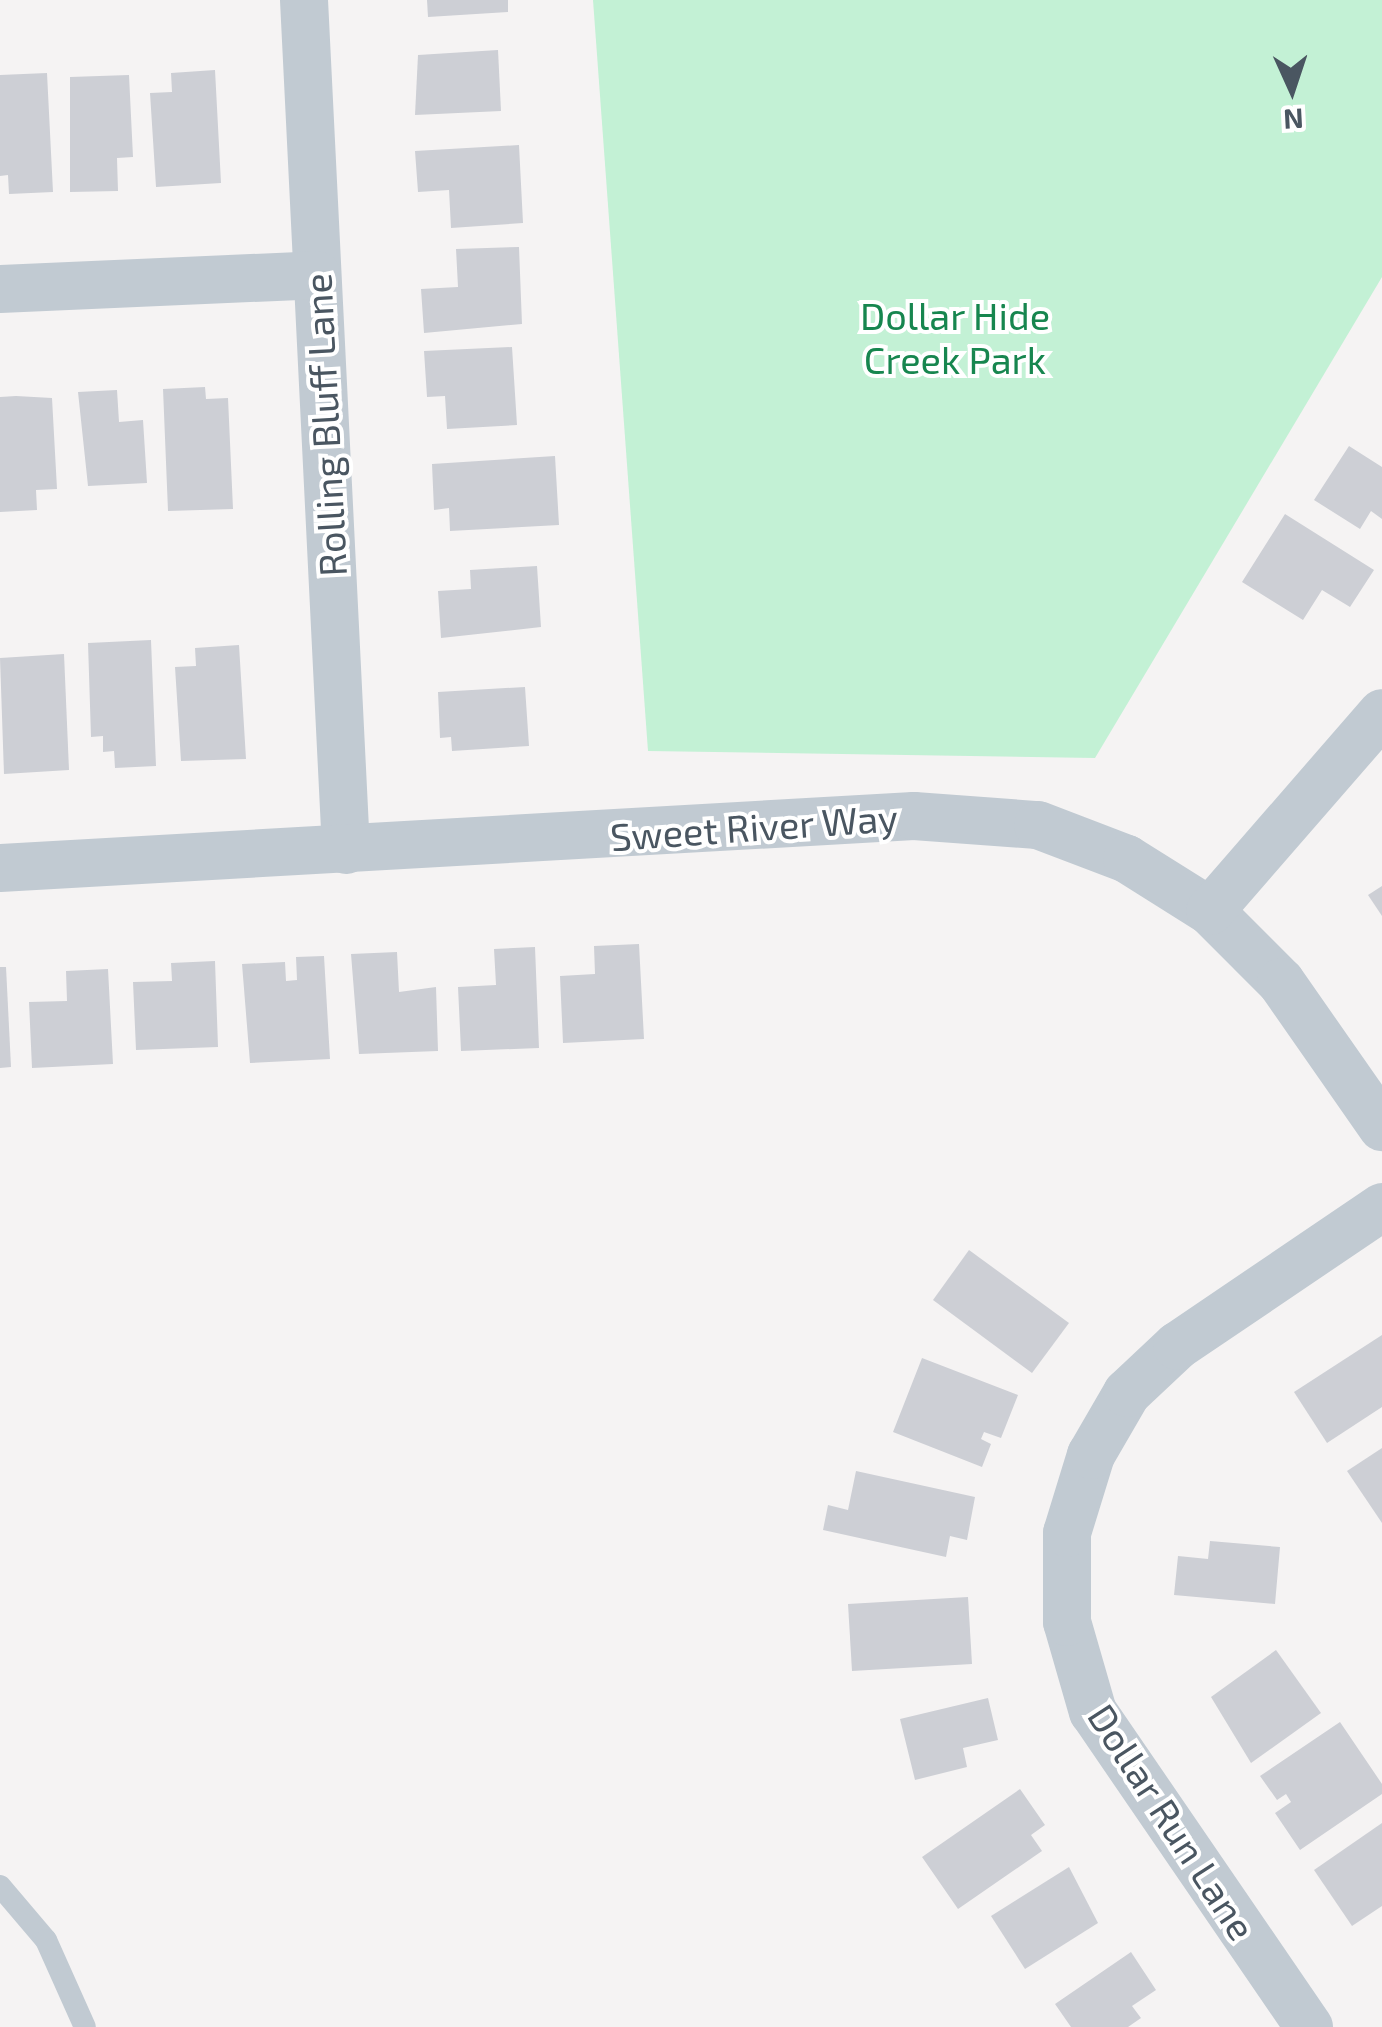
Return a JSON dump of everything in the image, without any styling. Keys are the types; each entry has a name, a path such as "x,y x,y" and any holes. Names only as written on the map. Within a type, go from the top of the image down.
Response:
{"street":[{"name":"Rolling Bluff Lane","path":"304,0 346,850"},
{"path":"0,289 318,275"},
{"path":"1210,910 1382,713"},
{"name":"Sweet River Way","path":"0,868 914,816 1038,825 1127,859 1210,910 1281,982 1382,1127"},
{"name":"Dollar Run Lane","path":"1309,2027 1093,1712 1067,1622 1067,1533 1091,1455 1127,1392 1177,1346 1382,1207"}],"lane":[{"path":"0,1886 46,1940 85,2027"}],"green space":[{"name":"Dollar Hide Creek Park","path":"593,0 1382,0 1382,277 1095,758 648,751"}],"building":[{"path":"427,0 508,0 508,12 428,17"},
{"path":"498,50 501,111 415,115 418,55"},
{"path":"215,70 221,183 156,187 150,93 172,92 171,73"},
{"path":"47,73 53,192 9,194 8,175 0,176 0,75"},
{"path":"129,75 133,157 117,158 118,191 70,192 70,77"},
{"path":"519,145 523,223 451,228 449,190 418,192 415,151"},
{"path":"519,247 522,324 424,333 421,289 458,287 456,249"},
{"path":"512,347 517,425 447,429 445,396 427,397 424,351"},
{"path":"205,387 206,399 228,398 233,509 168,511 163,389"},
{"path":"117,390 119,422 143,420 147,483 88,486 78,392"},
{"path":"0,397 52,398 57,489 36,490 37,510 0,512"},
{"path":"1349,446 1382,467 1382,519 1371,511 1360,529 1314,500"},
{"path":"555,456 559,525 450,531 449,508 434,510 432,464"},
{"path":"1285,514 1374,570 1350,607 1322,590 1303,620 1242,582"},
{"path":"537,566 541,627 441,638 438,591 471,589 470,570"},
{"path":"151,640 156,766 115,768 114,751 103,752 103,736 91,737 88,643"},
{"path":"239,645 246,759 181,761 175,667 196,666 195,648"},
{"path":"64,654 69,770 4,774 0,658"},
{"path":"525,687 529,746 452,751 451,737 440,738 438,692"},
{"path":"1382,886 1382,916 1368,895"},
{"path":"639,944 644,1039 563,1043 560,976 595,974 594,946"},
{"path":"535,947 539,1048 461,1051 458,987 496,985 494,949"},
{"path":"397,952 399,992 436,987 438,1051 359,1054 351,954"},
{"path":"324,956 330,1059 250,1063 242,964 285,962 286,981 297,980 296,957"},
{"path":"215,961 218,1047 136,1050 133,982 172,981 171,963"},
{"path":"0,967 6,967 11,1067 0,1068"},
{"path":"108,969 113,1064 32,1068 29,1002 67,1001 66,971"},
{"path":"969,1250 1069,1323 1032,1373 933,1300"},
{"path":"1382,1335 1382,1407 1327,1443 1294,1392"},
{"path":"922,1358 1018,1395 1001,1438 984,1432 981,1439 991,1444 982,1467 893,1432"},
{"path":"1382,1448 1382,1523 1347,1471"},
{"path":"856,1471 975,1497 967,1540 950,1536 946,1557 823,1530 828,1505 848,1510"},
{"path":"1210,1541 1280,1547 1275,1604 1174,1595 1178,1556 1208,1559"},
{"path":"968,1597 972,1664 852,1671 848,1604"},
{"path":"1276,1650 1321,1713 1251,1763 1211,1697"},
{"path":"988,1698 998,1740 963,1748 967,1767 915,1780 900,1719"},
{"path":"1340,1722 1382,1784 1382,1794 1300,1850 1275,1813 1291,1802 1286,1794 1277,1800 1260,1776"},
{"path":"1020,1789 1045,1825 1031,1835 1042,1851 958,1909 922,1857"},
{"path":"1382,1823 1382,1906 1352,1926 1314,1870"},
{"path":"1069,1867 1098,1923 1025,1969 991,1916"},
{"path":"1131,1952 1156,1990 1132,2006 1141,2018 1128,2027 1071,2027 1055,2004"}]}
